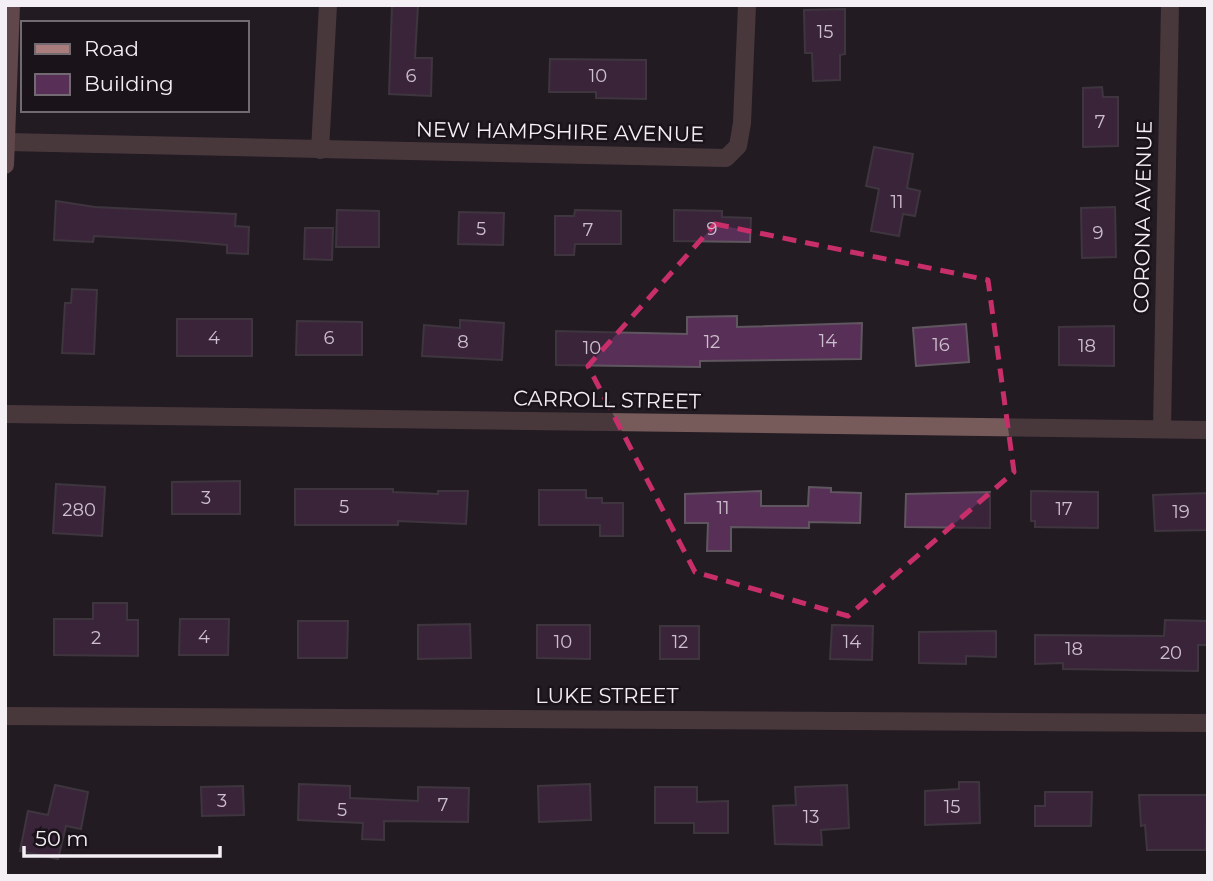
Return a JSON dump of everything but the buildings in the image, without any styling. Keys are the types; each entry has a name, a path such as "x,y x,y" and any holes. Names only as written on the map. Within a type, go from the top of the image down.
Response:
{"main road":[{"path":"5,165 11,5"}],"street":[{"path":"320,150 328,5"},
{"name":"NEW HAMPSHIRE AVENUE","path":"7,142 726,158 738,146 742,123 747,5"},
{"name":"CORONA AVENUE","path":"1162,429 1170,5"},
{"name":"CARROLL STREET","path":"5,414 45,417 1208,430"},
{"name":"LUKE STREET","path":"5,716 1208,723"}],"highlighted area":[{"path":"715,224 988,280 1014,472 848,616 695,572 588,366"}]}
